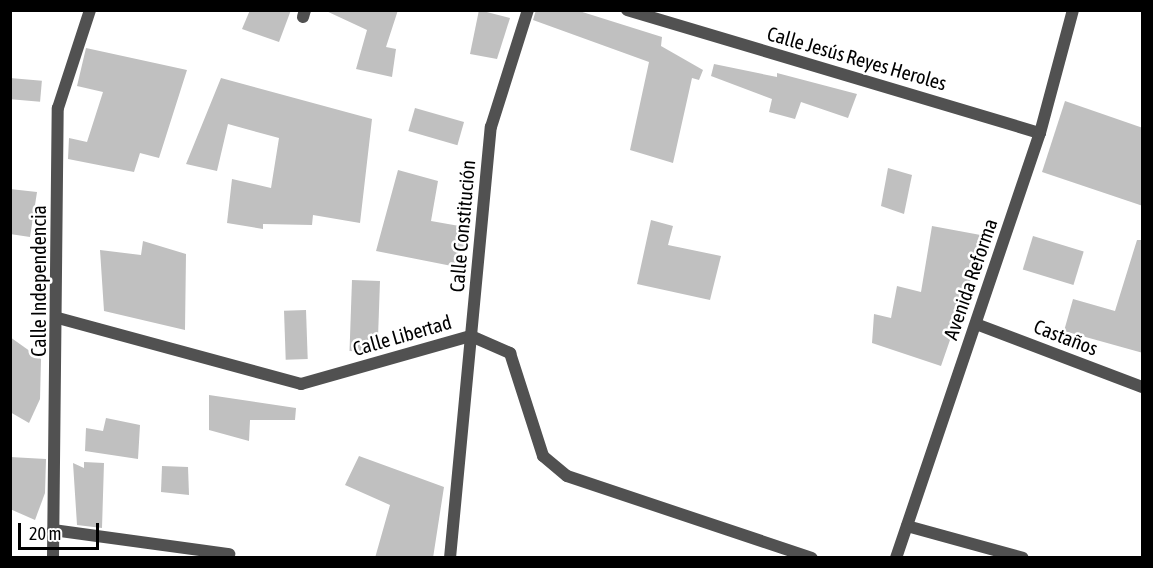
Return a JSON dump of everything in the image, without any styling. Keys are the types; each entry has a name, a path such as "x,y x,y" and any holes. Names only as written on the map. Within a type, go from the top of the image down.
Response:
{"street":[{"name":"Calle Independencia","path":"53,558 58,318 58,108 90,10"},
{"name":"Calle Constitución","path":"450,558 491,127 528,10"},
{"name":"Calle Jesús Reyes Heroles","path":"627,10 1040,133"},
{"name":"Avenida Reforma","path":"896,558 1040,133 1073,10"},
{"name":"Calle Libertad","path":"58,318 300,384 471,336 510,353 543,456 567,476 812,558"},
{"name":"Castaños","path":"976,324 1143,387"},
{"path":"907,526 1023,558"},
{"path":"53,530 229,554"}],"building":[{"path":"250,10 291,10 279,42 242,29"},
{"path":"324,10 398,10 386,47 396,49 392,77 356,69 367,30"},
{"path":"479,10 510,18 497,59 470,54"},
{"path":"536,10 576,10 662,37 661,46 703,70 699,80 692,78 673,163 630,150 649,62 533,20"},
{"path":"86,48 187,70 159,158 140,153 134,172 68,159 69,138 87,142 103,92 77,86"},
{"path":"714,64 777,77 777,73 857,94 848,118 801,102 795,119 769,112 772,99 711,76"},
{"path":"10,78 42,81 40,102 10,99"},
{"path":"221,78 372,119 360,223 313,215 312,225 263,224 263,229 227,223 232,179 271,188 279,138 228,124 217,171 186,164"},
{"path":"1065,101 1143,128 1143,206 1042,172"},
{"path":"415,108 464,122 457,145 408,131"},
{"path":"888,168 912,175 904,214 881,206"},
{"path":"398,170 438,181 431,221 465,227 462,268 376,251"},
{"path":"10,189 37,192 30,237 10,234"},
{"path":"651,220 673,226 668,245 721,256 710,300 637,284"},
{"path":"932,226 986,236 941,366 872,343 874,314 891,318 897,286 921,292"},
{"path":"1033,236 1084,251 1073,285 1023,269"},
{"path":"1137,240 1143,240 1143,353 1064,331 1073,299 1115,311"},
{"path":"143,241 186,254 185,330 104,311 100,250 141,255"},
{"path":"352,280 380,281 378,352 350,351"},
{"path":"306,310 308,359 286,360 284,311"},
{"path":"10,337 41,359 40,399 29,423 10,412"},
{"path":"209,395 296,408 295,420 250,420 249,441 209,430"},
{"path":"106,418 140,425 138,459 85,451 86,428 103,431"},
{"path":"359,456 444,487 433,558 375,558 390,505 345,485"},
{"path":"10,457 46,459 45,493 35,520 10,509"},
{"path":"84,462 104,463 102,528 77,525 73,463 84,468"},
{"path":"162,466 188,467 189,495 161,492"}]}
